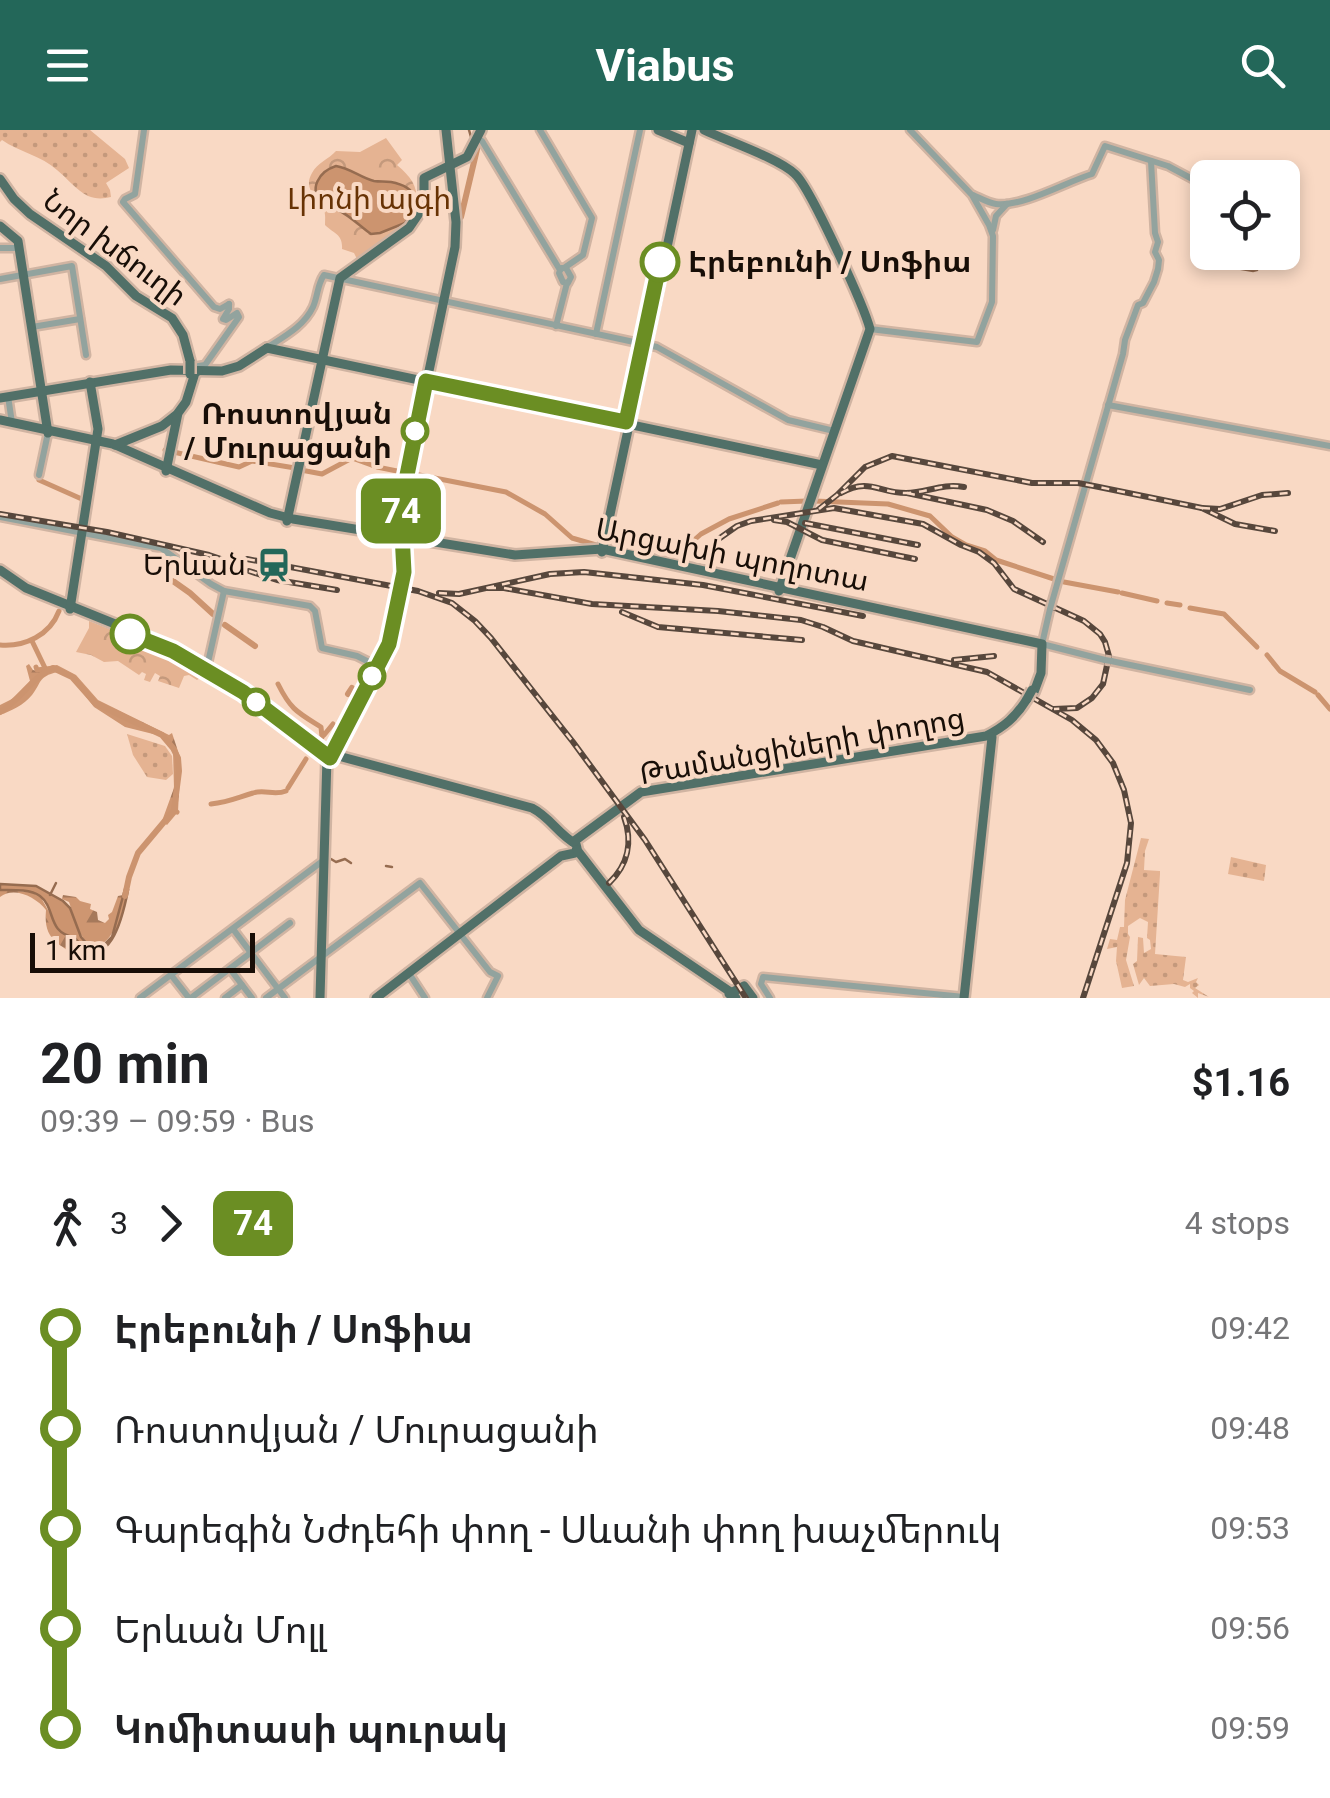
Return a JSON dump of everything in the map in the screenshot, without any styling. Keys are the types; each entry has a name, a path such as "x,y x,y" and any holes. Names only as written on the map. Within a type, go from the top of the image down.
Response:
{"main road":[{"path":"321,998 329,756 392,632 403,559 400,489 453,238 444,130"},
{"path":"600,550 692,130"},
{"path":"704,130 780,164 800,179 870,328 779,589"},
{"path":"661,131 687,142"},
{"path":"287,520 340,278 409,228 424,206 424,178 468,157 480,132"},
{"name":"Նոր խճուղի","path":"0,180 20,206 106,266 136,296 172,318 183,336 192,369"},
{"path":"0,226 16,238 19,248 48,432"},
{"path":"42,391 192,369 229,369 267,348 822,464"},
{"path":"166,469 192,369"},
{"path":"40,375 48,384 59,387"},
{"path":"4,397 90,383"},
{"path":"69,606 98,428 90,383"},
{"path":"115,445 162,426 181,410"},
{"path":"0,422 115,445 166,469"},
{"path":"0,422 48,432"},
{"path":"96,442 166,469"},
{"name":"Արցախի պողոտա","path":"166,469 287,520 519,556 600,550 1038,645"},
{"path":"0,572 26,590 172,647 224,679"},
{"path":"69,606 168,649 246,690 329,756 541,815 566,839 634,926 733,995 744,986 754,998"},
{"path":"964,998 994,736 1018,719 1031,696 1041,673 1038,645"},
{"name":"Թամանցիների փողոց","path":"374,998 640,792 994,736"}],"street":[{"path":"144,130 134,194 123,201 216,309 229,304 223,319 236,314 239,317 207,363 192,369"},
{"path":"540,130 592,218 584,255 559,274 565,284 556,326"},
{"path":"596,334 640,130"},
{"path":"910,130 972,195 992,236"},
{"path":"480,132 563,268"},
{"path":"984,214 985,206 995,209 1092,174 1105,146 1190,177"},
{"path":"1038,645 1126,335 1158,269 1151,160"},
{"path":"972,195 995,209"},
{"path":"870,328 977,342 992,302 995,209"},
{"path":"984,214 990,218 995,209"},
{"path":"0,248 19,248"},
{"path":"0,280 72,266 86,355"},
{"path":"267,348 304,321 324,275 657,347 788,420 834,431"},
{"path":"32,327 80,319"},
{"path":"4,397 12,423"},
{"path":"1108,405 1330,446"},
{"path":"39,475 48,432"},
{"path":"0,517 82,528 161,548 224,590 310,606 315,611 322,648 358,656 376,666"},
{"path":"207,666 224,590"},
{"name":"Արցախի պողոտա","path":"1038,645 1250,690"},
{"path":"140,998 325,860"},
{"path":"266,998 420,882 490,972 498,976 487,998"},
{"path":"171,974 190,998 290,923"},
{"path":"233,928 286,998"},
{"path":"230,969 252,998"},
{"path":"408,972 425,998"},
{"path":"770,998 763,978 964,998"},
{"path":"225,998 242,985"}],"green space":[{"path":"0,130 90,130 125,159 129,168 106,183 111,197 91,197 44,161 0,142"},
{"name":"Լիոնի այգի","path":"386,138 402,160 397,165 413,183 420,208 408,227 359,263 354,253 342,249 339,237 325,225 325,213 312,192 310,178 317,166 336,151 360,152"},
{"path":"89,621 168,652 205,674 197,680 184,676 179,688 158,681 160,676 155,673 150,682 144,680 146,674 139,675 118,661 104,662 76,652"},
{"path":"29,664 37,671 57,665 76,675 98,700 169,735 172,733 180,757 178,812 167,825 162,821 174,788 173,751 161,736 125,727 94,707 72,679 57,672 43,678 25,702 0,715 0,705 18,696 30,681 26,666"},
{"path":"127,734 165,746 172,756 173,774 166,780 147,777 133,755"},
{"path":"1141,838 1149,839 1144,870 1160,871 1155,954 1186,957 1183,980 1198,978 1195,988 1209,997 1198,993 1198,998 1190,984 1150,986 1144,978 1139,985 1133,964 1137,961 1138,937 1143,938 1144,953 1151,949 1148,922 1140,918 1128,926 1126,960 1134,986 1122,988 1117,947 1107,949 1110,939 1117,940 1120,927 1124,927 1125,900"},
{"path":"1231,857 1266,865 1264,881 1228,874"},
{"path":"0,890 40,896 60,931 74,936 86,951 82,960 50,935 42,905 18,893 0,897"},
{"path":"63,895 91,904 98,920 105,923 118,896 123,895 106,941 91,947 86,942"}],"shaded area":[{"path":"336,166 369,180 407,188 414,202 405,223 371,234 342,212 323,204 316,192 317,181"},
{"path":"0,884 36,886 63,901 70,908 81,937 95,948 112,937 125,889 128,890 118,928 105,948 96,951 60,931 40,896 0,890"}],"waterway":[{"path":"469,130 471,137"},
{"path":"461,217 478,145"},
{"path":"165,450 239,467 252,461 295,468"},
{"path":"301,470 322,474 352,458 397,471"},
{"path":"409,473 506,492 545,514 572,538 596,545"},
{"path":"39,480 84,500"},
{"path":"781,502 807,501"},
{"path":"814,501 888,504 930,516 966,545 985,551 996,560 1054,579"},
{"path":"678,549 684,549 701,534 729,519 778,503"},
{"path":"608,544 676,549"},
{"path":"395,547 395,584"},
{"path":"173,581 213,614"},
{"path":"1064,582 1118,592"},
{"path":"1122,593 1157,601"},
{"path":"1167,603 1180,605"},
{"path":"1190,608 1224,614 1257,647"},
{"path":"0,645 36,638 50,627 59,611"},
{"path":"225,625 255,646"},
{"path":"32,641 46,670"},
{"path":"1267,655 1280,671 1315,692"},
{"path":"36,667 45,669"},
{"path":"0,712 53,668 72,677 95,703 162,735 173,748 179,771 174,810 138,853 125,896"},
{"path":"278,684 295,710 321,727 322,737"},
{"path":"348,694 352,688"},
{"path":"1318,695 1330,709"},
{"path":"324,735 333,724"},
{"path":"288,788 306,759"},
{"path":"211,804 257,792 286,791"},
{"path":"331,859 351,863"},
{"path":"386,866 392,867"},
{"path":"50,895 56,883"}],"railway":[{"path":"819,509 865,467 892,456 1032,483 1094,486 1202,508 1235,524 1275,531"},
{"path":"841,493 859,486 906,493 964,487"},
{"path":"907,493 987,510 1013,521 1043,542"},
{"path":"1202,508 1220,509 1262,495 1288,493"},
{"path":"720,538 751,521 834,508 923,524 979,552 994,563 1014,589 1084,621 1105,642 1109,656 1103,684 1077,708 1054,709"},
{"path":"0,514 107,532 230,562"},
{"path":"774,520 787,522 822,540 915,559"},
{"path":"805,523 918,545"},
{"path":"247,559 418,591 452,603 475,621 573,742 645,840 746,998"},
{"path":"249,571 337,590"},
{"path":"439,593 459,594 550,574 584,572 703,585 863,616"},
{"path":"488,588 592,604 801,620 853,641 987,672 1072,720 1096,740 1113,763 1131,823 1127,863 1083,998"},
{"path":"622,612 658,627 802,640"},
{"path":"954,660 994,656"},
{"path":"609,883 621,869 627,853 624,817"}],"bus line":[{"name":"74","path":"130,634 173,651 243,692 330,758 393,632 405,560 401,515 404,490 426,381 626,422 660,262"}],"place":[{"name":"Էրեբունի / Սոֆիա","path":"660,262"},
{"name":"Ռոստովյան / Մուրացանի","path":"415,431"},
{"name":"Երևան","path":"274,565"}]}
